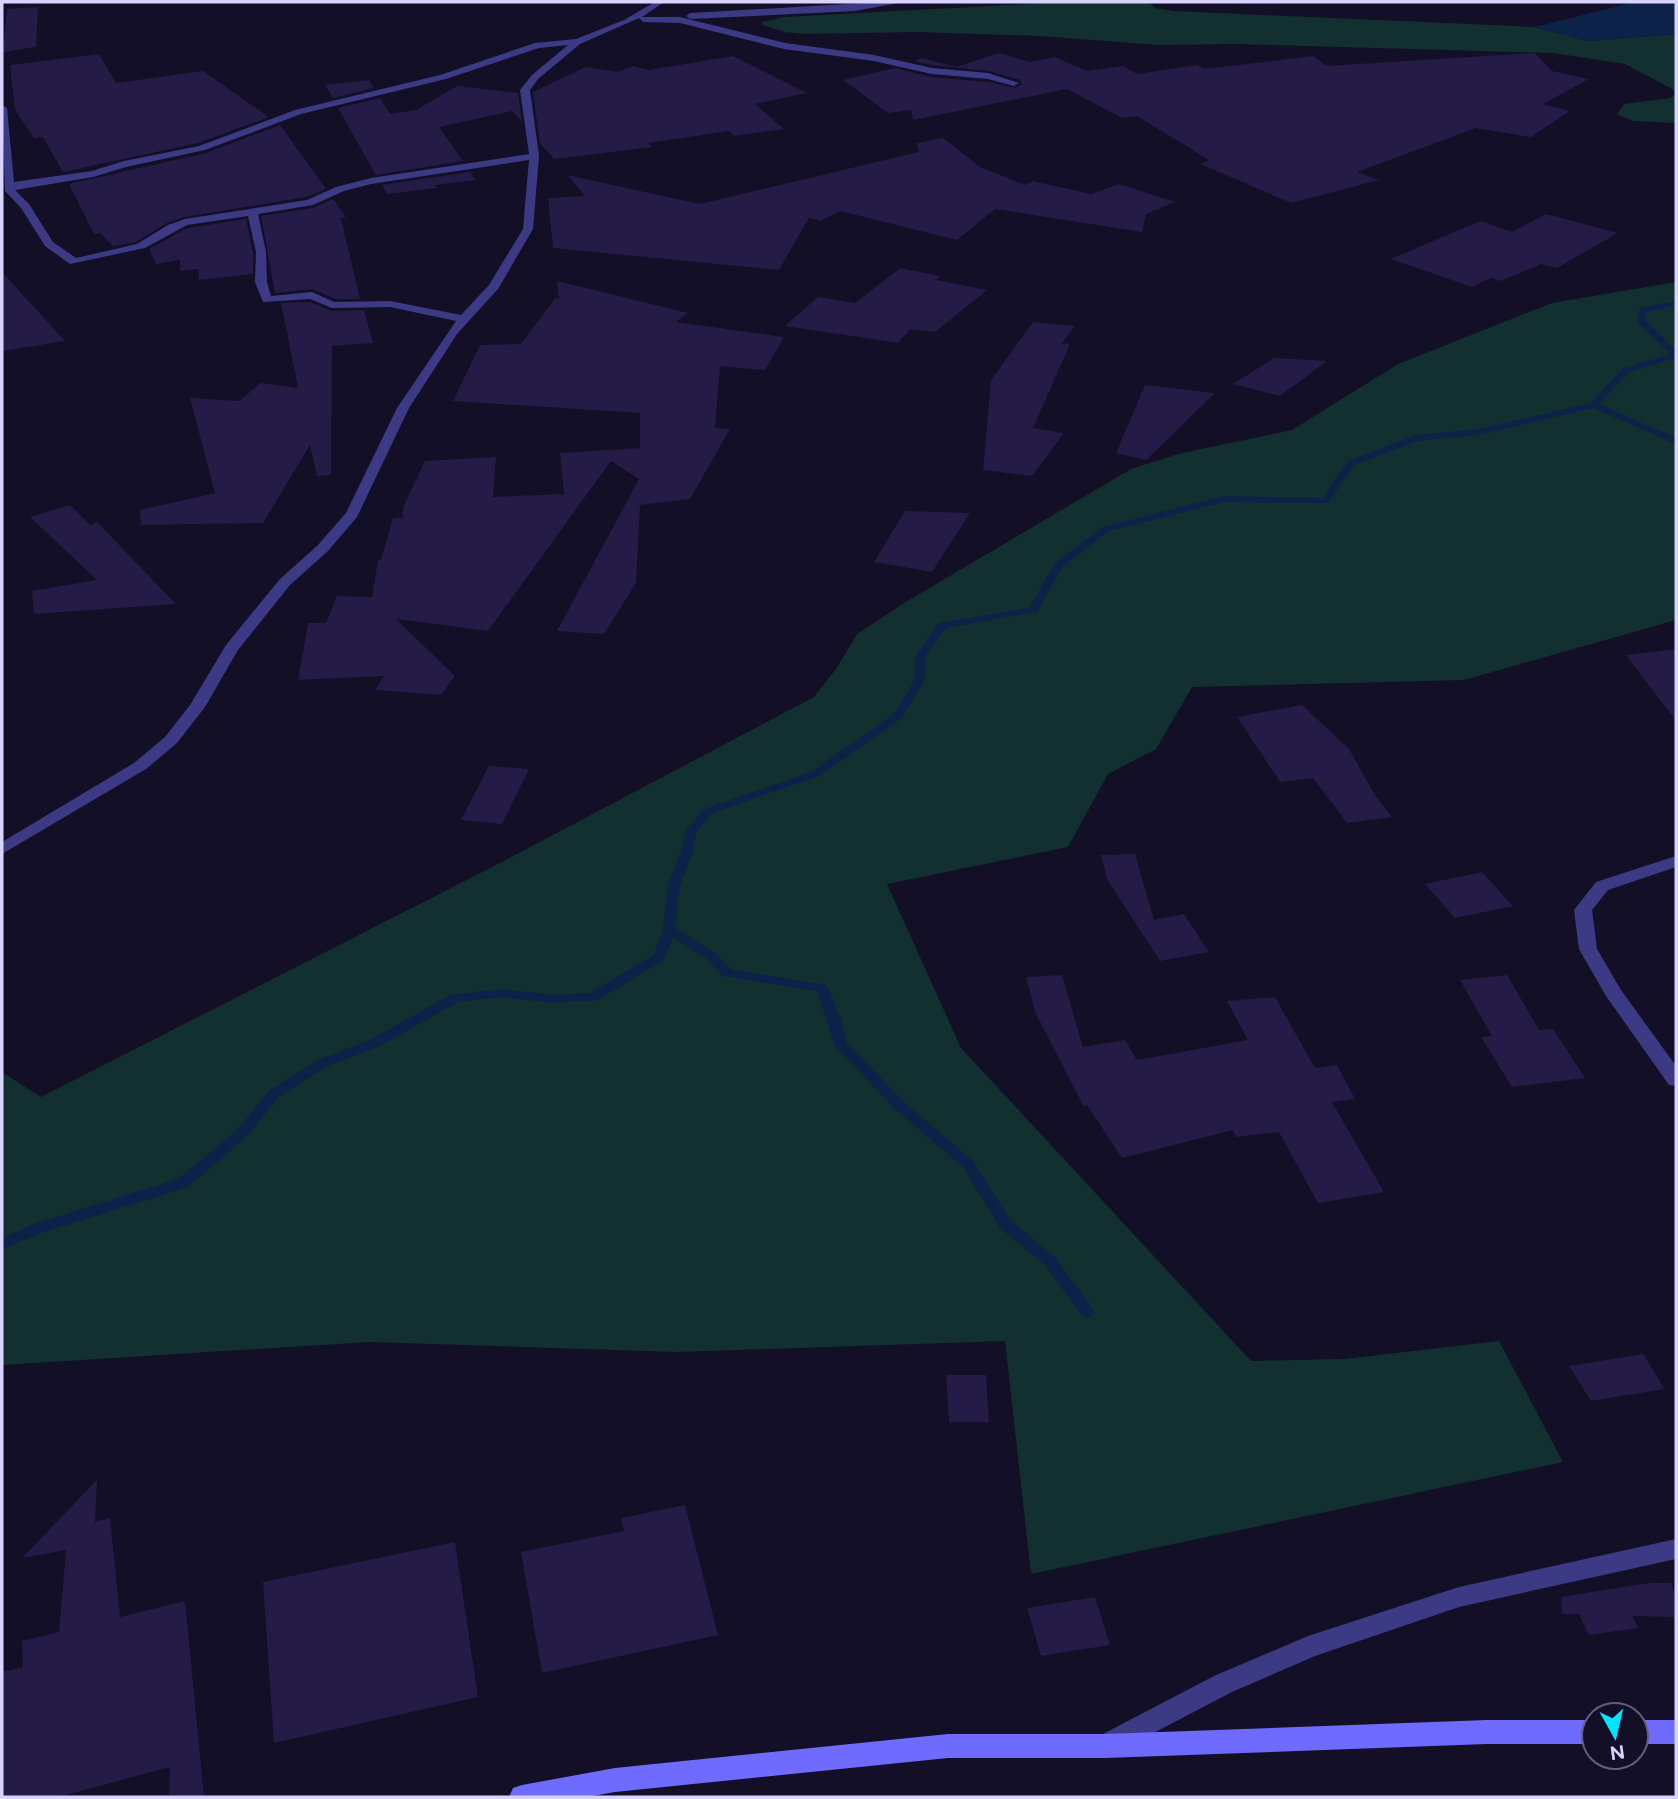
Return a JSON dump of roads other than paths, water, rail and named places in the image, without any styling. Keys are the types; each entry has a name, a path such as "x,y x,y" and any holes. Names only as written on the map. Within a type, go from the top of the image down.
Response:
{"main road":[{"path":"522,1797 615,1780 948,1746 1105,1746 1487,1732 1580,1732"},
{"path":"1650,1732 1676,1732"}],"street":[{"path":"2,849 140,766 171,740 197,706 231,648 285,582 323,548 352,514 403,408 462,319 494,287 528,229 534,156 525,90 535,77 577,43 627,22 660,2"},
{"path":"627,22 748,11 855,8 900,2"},
{"path":"643,19 680,20 784,46 874,58 932,71 988,76 1014,83"},
{"path":"7,190 93,174 124,164 202,148 298,112 443,77 538,45 577,43"},
{"path":"2,108 7,190 25,206 49,244 74,262 141,246 185,222 309,203 340,189 371,181 534,156"},
{"path":"252,212 261,252 261,282 267,300 312,295 332,305 390,304 462,319"},
{"path":"1676,861 1602,886 1583,910 1588,949 1613,992 1676,1080"},
{"path":"1105,1746 1223,1684 1308,1647 1459,1597 1676,1549"}],"water":[{"path":"1634,2 1676,2 1676,34 1588,41 1535,27"}],"waterway":[{"path":"1676,303 1643,310 1641,321 1676,354"},
{"path":"1594,405 1626,370 1676,355"},
{"path":"669,929 674,885 687,851 690,832 708,811 815,774 898,716 919,681 921,655 943,625 1033,610 1058,565 1106,529 1224,499 1325,501 1351,463 1416,438 1479,432 1594,405"},
{"path":"1594,405 1676,441"},
{"path":"2,1244 36,1229 183,1183 241,1134 275,1093 323,1063 375,1043 455,998 502,993 553,999 593,997 660,957 669,929"},
{"path":"669,929 711,956 728,973 822,988 840,1043 901,1107 968,1164 1005,1224 1050,1261 1087,1312"}]}
